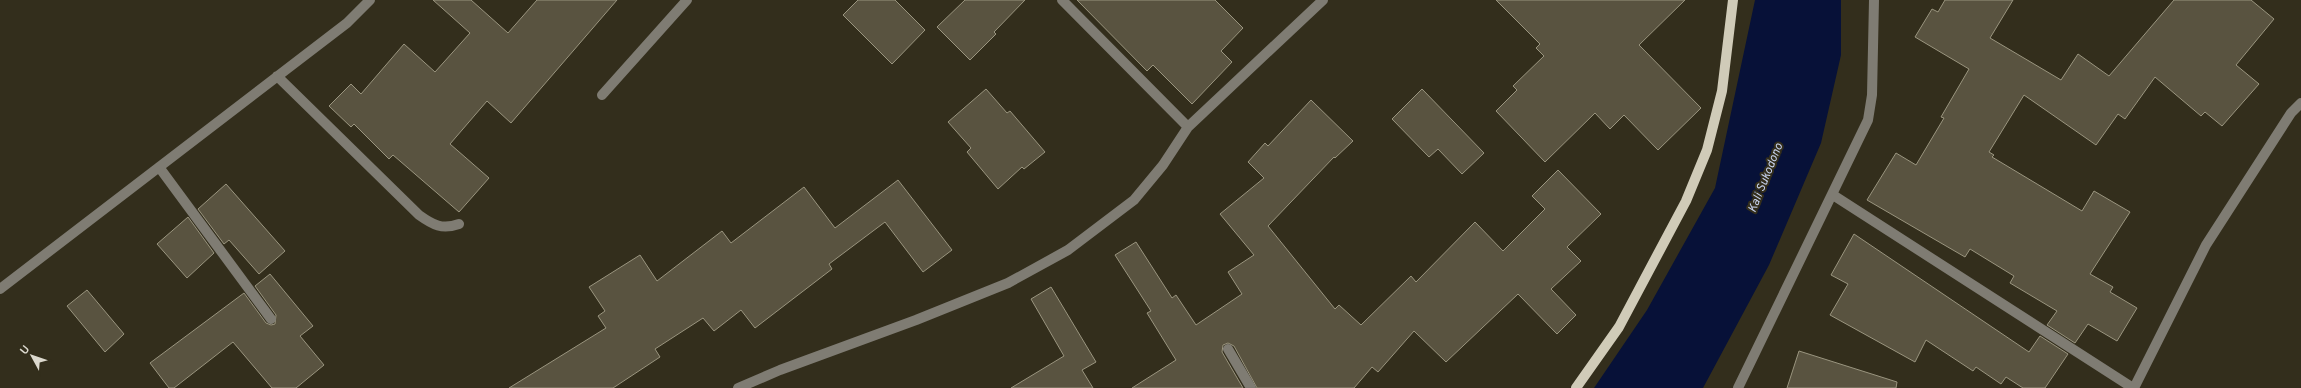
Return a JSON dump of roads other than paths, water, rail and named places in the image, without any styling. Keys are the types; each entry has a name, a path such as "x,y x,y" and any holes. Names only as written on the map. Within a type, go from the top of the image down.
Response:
{"main road":[{"path":"1576,388 1619,327 1686,201 1707,150 1722,91 1734,0"}],"street":[{"path":"0,289 347,23 370,0"},
{"path":"602,96 687,0"},
{"path":"1062,0 1188,127"},
{"path":"738,388 780,370 916,320 1008,283 1068,250 1134,200 1163,165 1188,127 1323,0"},
{"path":"1738,388 1833,195 1868,120 1872,95 1874,0"},
{"path":"277,76 419,215 434,225 447,228 459,224"},
{"path":"1833,195 2133,388 2206,245 2291,114 2301,102"},
{"path":"159,167 271,319"},
{"path":"1228,349 1251,388"}],"water":[{"name":"Kali Sukodono","path":"1755,0 1841,0 1841,55 1821,143 1769,265 1703,388 1594,388 1647,310 1715,188"}]}
